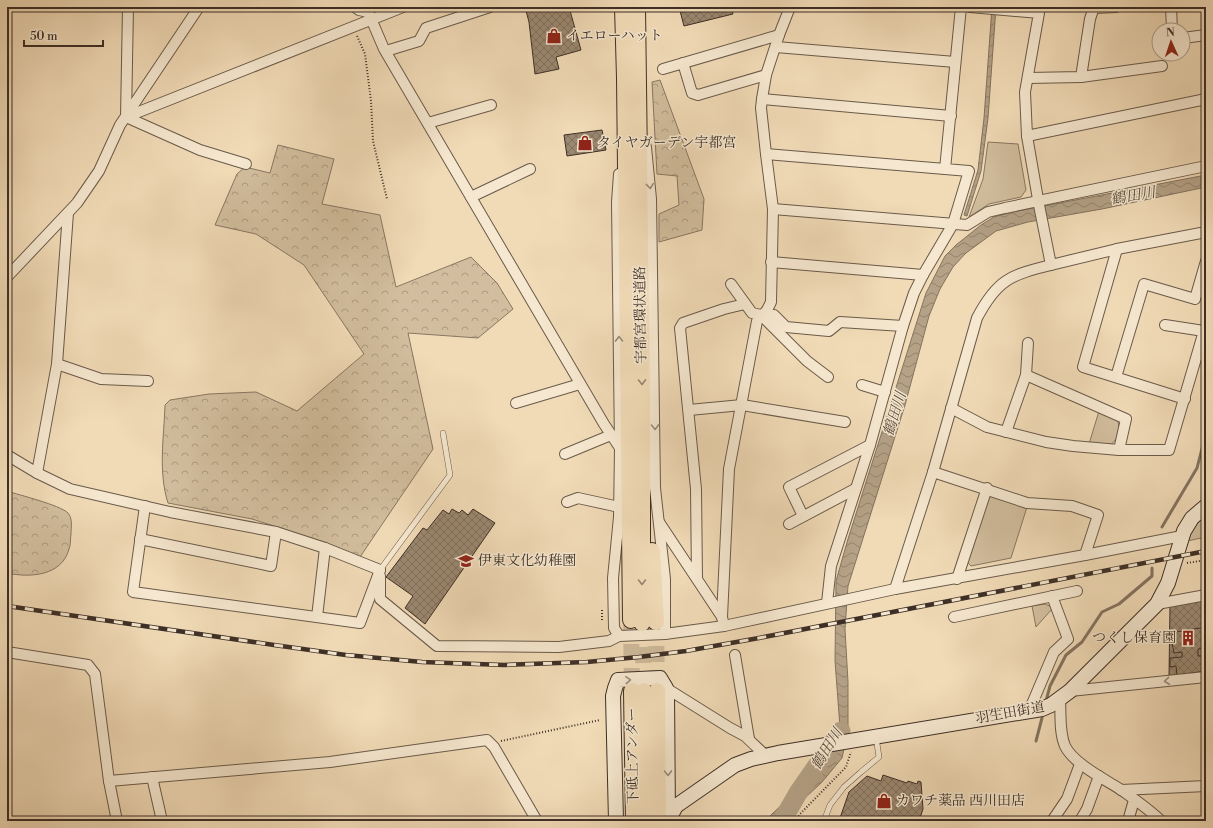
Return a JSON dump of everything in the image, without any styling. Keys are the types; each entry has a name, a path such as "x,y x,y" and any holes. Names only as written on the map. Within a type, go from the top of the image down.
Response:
{"main road":[{"name":"宇都宮環状道路","path":"623,7 632,78 642,381 630,514 639,626"},
{"name":"宇都宮環状道路","path":"632,78 638,7"},
{"name":"羽生田街道","path":"765,756 1030,711 1051,705 1065,695 1157,604 1166,587 1186,526 1192,518 1206,506"},
{"path":"630,514 652,549 639,626"},
{"path":"616,821 613,696 615,688 618,680 660,678 644,690 625,821"},
{"path":"644,690 668,821"},
{"path":"644,690 658,821"},
{"name":"下砥上アンダー","path":"634,821 644,690"},
{"name":"下砥上アンダー","path":"644,690 646,821"},
{"path":"668,821 676,806 735,765 765,756"}],"street":[{"path":"126,117 128,7"},
{"path":"7,278 77,203 99,171 120,125 199,7"},
{"path":"355,7 359,10 368,12 403,7"},
{"path":"386,51 419,41 426,28 490,7"},
{"path":"723,622 729,468 757,321 768,310 772,302 771,262 773,209 761,108 766,75 790,7"},
{"path":"946,169 961,7"},
{"path":"970,7 1040,10 1025,92 1027,136 1038,203 1051,265"},
{"path":"1082,77 1090,19 1094,8 1116,7"},
{"path":"1171,7 1172,22"},
{"path":"126,117 352,26 368,12"},
{"path":"368,12 386,51 580,384 620,448"},
{"path":"663,69 779,35"},
{"path":"1191,37 1206,35"},
{"path":"776,47 955,62"},
{"path":"684,63 692,93 698,95 766,75"},
{"path":"1028,78 1082,77 1162,66"},
{"path":"567,502 578,498 630,514 620,448 617,202 632,78"},
{"path":"632,78 651,199 655,488 665,579 639,626"},
{"path":"762,99 950,116"},
{"path":"1027,136 1206,99"},
{"path":"428,123 491,105"},
{"path":"126,117 200,150 246,164"},
{"path":"766,154 969,172 953,224 914,293 903,326 870,445 831,566 830,603"},
{"path":"773,209 967,225 988,212 1038,203 1206,166"},
{"path":"471,197 530,169"},
{"path":"37,473 57,364 68,213"},
{"path":"895,589 933,472 977,318 985,302 998,287 1014,276 1051,265 1117,249 1206,232"},
{"path":"1117,249 1083,367 1185,399"},
{"path":"1116,377 1144,284 1195,299 1206,261"},
{"path":"771,262 923,275"},
{"path":"731,284 752,313 761,316 774,315 786,327 829,331 840,322 903,326"},
{"path":"697,578 696,489 680,328 683,323 724,309 746,304"},
{"path":"761,316 807,361 828,377"},
{"path":"952,408 987,427 1052,443 1119,450 1169,450 1204,331 1165,325"},
{"path":"1006,432 1026,375 1028,343"},
{"path":"57,364 101,379 148,381"},
{"path":"1026,375 1126,419 1119,450"},
{"path":"516,403 580,384"},
{"path":"862,385 885,392"},
{"path":"689,410 742,405 845,422"},
{"path":"565,454 611,435"},
{"path":"803,516 789,488 870,445"},
{"path":"7,455 37,473 70,489 145,506 276,532 325,548 380,570"},
{"path":"933,472 1027,502 1072,506 1098,515 1085,555"},
{"path":"957,579 987,488"},
{"path":"789,524 855,490"},
{"path":"145,506 133,592 360,623 380,570"},
{"path":"659,521 697,578 723,622"},
{"path":"140,539 271,566 276,532"},
{"path":"380,570 380,599 438,646 559,647 609,641 639,626 723,622 1182,536"},
{"path":"317,617 325,548"},
{"path":"954,617 1077,591"},
{"path":"1157,604 1206,595"},
{"path":"1030,711 1054,652 1068,639 1052,596"},
{"path":"7,652 88,665 92,669 95,674 109,781 117,821"},
{"path":"735,655 749,739"},
{"path":"1161,821 1121,790 1080,764 1065,746 1063,735 1065,695 1206,677"},
{"path":"644,690 749,739 765,756"},
{"path":"109,781 330,762 487,740 494,747 536,821"},
{"path":"1052,821 1067,800 1080,764"},
{"path":"1080,821 1087,810 1099,776"},
{"path":"152,777 162,821"},
{"path":"1121,790 1206,786"},
{"path":"1128,821 1134,800"}],"lane":[{"path":"380,570 450,475 443,433"},
{"path":"824,821 830,805 844,788 879,757 876,736"}],"path":[{"path":"352,26 365,54 371,101 373,141 387,199"},
{"path":"1173,565 1206,560"},
{"path":"490,744 600,720"},
{"path":"795,821 846,767 855,740"}],"green space":[{"path":"660,80 704,199 702,230 659,242 659,214 679,205 677,176 657,174 652,82"},
{"path":"988,142 1018,144 1026,190 1021,197 989,204 969,217 983,179"},
{"path":"278,145 334,159 322,204 380,215 396,287 471,257 497,283 513,309 478,338 408,333 433,449 360,557 327,543 252,519 168,503 165,491 162,467 165,405 170,400 209,394 256,392 297,411 364,354 304,265 256,234 215,225 237,174 245,167 270,173"},
{"path":"1099,411 1117,419 1119,430 1118,434 1113,443 1110,445 1089,444"},
{"path":"7,491 39,500 64,510 70,515 70,547 60,565 52,570 35,575 16,575 7,573"},
{"path":"988,494 1027,507 1011,558 971,566 966,561"},
{"path":"1205,516 1206,537 1187,541 1191,530"},
{"path":"1045,604 1052,607 1052,609 1036,627 1032,606"}],"water":[{"path":"992,7 996,7 988,118 981,171 967,216 964,215 978,170 984,118"},
{"path":"1206,175 1206,187 1102,209 1028,222 996,231 966,253 953,267 940,289 929,316 905,405 848,586 845,629 848,682 848,731 842,758 822,782 805,798 787,821 768,821 771,815 819,770 840,727 835,661 836,581 926,293 945,256 981,225 994,217 1013,212"}],"building":[{"name":"イエローハット","path":"525,7 569,7 581,50 556,57 559,69 535,74 529,22"},
{"path":"679,7 731,7 733,14 684,26"},
{"name":"タイヤガーデン宇都宮","path":"602,130 606,150 567,156 564,135"},
{"name":"伊東文化幼稚園","path":"452,509 459,513 462,510 468,515 473,509 495,523 425,624 405,608 413,596 386,577 423,528 427,530 443,510 449,514"},
{"name":"つくし保育園","path":"1206,599 1206,671 1169,676 1170,605"},
{"path":"1206,627 1206,648 1198,649 1198,656 1205,656 1206,671 1177,675 1176,666 1170,667 1170,658 1182,657 1182,652 1174,653 1170,633"},
{"name":"カワチ薬品 西川田店","path":"883,775 907,783 908,781 917,784 918,781 921,782 923,809 919,821 839,821 849,792 867,776 881,781"}],"waterway":[{"path":"1162,527 1197,468 1206,433"},
{"path":"1046,701 1050,686 1066,655 1082,642 1102,612 1119,604 1152,576 1152,568"},
{"path":"1036,741 1042,718"},
{"name":"鶴田川","path":"782,821 798,793 841,731"}],"tunnel":[{"path":"631,620 632,691"},
{"path":"656,622 657,691"},
{"path":"642,623 644,691"}],"railway":[{"path":"7,606 346,655 422,662 504,665 587,662 686,651 759,638 1206,551"}],"place":[{"name":"イエローハット","path":"554,36"},
{"name":"タイヤガーデン宇都宮","path":"585,143"},
{"name":"伊東文化幼稚園","path":"466,561"},
{"name":"つくし保育園","path":"1188,638"},
{"name":"カワチ薬品 西川田店","path":"884,801"}]}
